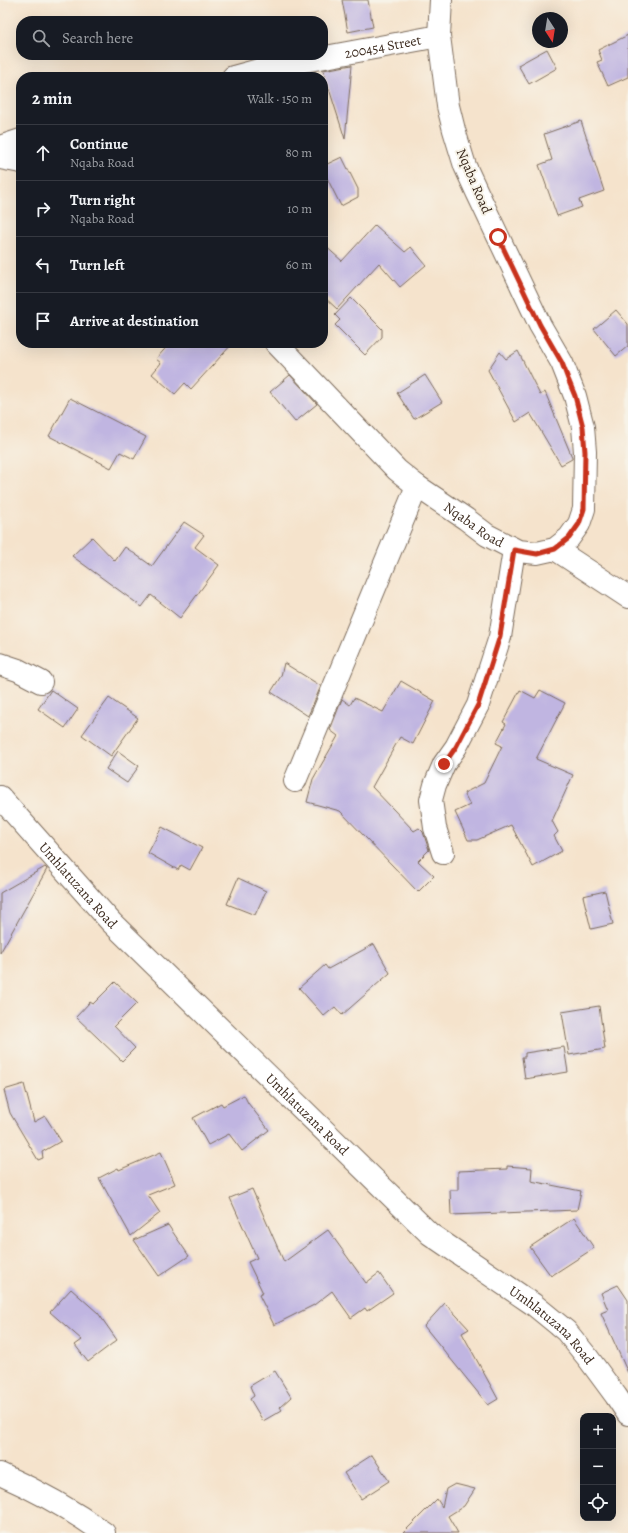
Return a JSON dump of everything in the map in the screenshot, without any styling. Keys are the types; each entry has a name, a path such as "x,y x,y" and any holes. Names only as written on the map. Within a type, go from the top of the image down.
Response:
{"street":[{"name":"Nqaba Road","path":"281,348 397,470 417,486 487,535 514,550 537,554 555,549 569,538 579,524 584,509 585,452 583,427 575,396 562,363 540,325 465,166 448,106 439,36 441,0"},
{"name":"200454 Street","path":"328,57 439,36"},
{"name":"200454 Street","path":"251,72 309,60"},
{"path":"0,147 16,142"},
{"path":"0,158 16,161"},
{"path":"295,781 417,486"},
{"path":"555,549 628,598"},
{"path":"443,853 435,828 431,800 435,785 444,764 456,747 478,705 500,636 514,550"},
{"path":"0,664 18,670 40,682"},
{"name":"Umhlatuzana Road","path":"0,797 111,922 430,1234 533,1304 566,1331 588,1358 628,1414"},
{"path":"0,1474 26,1486 85,1520 104,1533"}],"building":[{"path":"342,0 368,0 373,27 348,32"},
{"path":"628,35 628,77 608,86 597,62 602,60 598,50"},
{"path":"547,49 557,68 529,84 518,65"},
{"path":"352,65 345,139 328,86 328,72 324,72 323,70"},
{"path":"581,121 604,191 579,200 582,207 557,216 539,165 552,160 544,134"},
{"path":"342,157 358,189 358,197 341,206 328,180 328,164"},
{"path":"375,225 405,252 411,247 426,265 400,287 379,263 337,309 328,301 328,248 342,261"},
{"path":"351,298 382,329 382,337 365,355 335,325 340,320 335,315"},
{"path":"616,310 628,324 628,346 616,356 594,329"},
{"path":"166,348 228,348 191,389 185,383 175,394 152,374 161,363 156,359"},
{"path":"518,351 540,395 545,392 572,457 572,459 561,465 530,413 516,422 488,370 500,352 506,359"},
{"path":"290,375 317,404 295,422 270,392"},
{"path":"425,375 442,402 414,419 397,393"},
{"path":"70,398 146,437 134,459 120,452 111,468 49,436"},
{"path":"184,522 204,535 195,547 219,565 180,618 151,595 142,607 72,556 92,537 115,561 125,547 152,566"},
{"path":"284,663 321,686 308,716 271,692 281,676"},
{"path":"401,681 435,701 413,744 400,737 372,787 414,831 419,828 423,832 429,850 418,861 434,876 418,892 340,811 307,802 313,779 338,736 330,730 342,699 350,705 354,698 383,712"},
{"path":"51,690 78,709 65,728 38,709"},
{"path":"520,690 535,698 540,690 565,703 536,759 573,775 552,821 558,832 554,836 562,851 533,867 511,825 477,840 468,840 455,812 470,805 464,793 484,783 502,746 496,743 506,724 503,722"},
{"path":"109,698 138,718 111,756 82,735"},
{"path":"118,751 139,766 127,783 106,769"},
{"path":"162,827 202,848 190,870 181,865 178,870 148,853"},
{"path":"45,867 47,869 0,953 0,893"},
{"path":"238,878 266,891 255,915 227,904"},
{"path":"605,891 613,924 591,929 583,896"},
{"path":"374,944 390,973 342,1015 335,1007 324,1016 299,988 325,965 328,969"},
{"path":"115,982 137,1003 114,1026 135,1048 122,1061 76,1017 90,1002 93,1004"},
{"path":"599,1006 605,1049 569,1055 562,1012"},
{"path":"564,1047 568,1072 525,1079 522,1057 525,1057 525,1053"},
{"path":"24,1084 34,1122 45,1116 61,1141 42,1152 43,1158 38,1160 10,1113 4,1090"},
{"path":"244,1095 248,1103 269,1130 242,1151 229,1134 208,1145 193,1118 221,1103 223,1106"},
{"path":"161,1152 175,1184 148,1195 160,1213 131,1236 99,1178 118,1168 119,1170"},
{"path":"507,1166 532,1168 531,1181 581,1191 577,1210 451,1215 450,1190 458,1190 458,1171 507,1169"},
{"path":"252,1189 284,1262 328,1230 366,1283 379,1273 393,1293 367,1311 365,1308 351,1318 332,1291 314,1305 274,1325 259,1295 263,1293 248,1262 257,1258 230,1198"},
{"path":"574,1218 594,1248 551,1276 530,1247"},
{"path":"168,1225 189,1256 159,1276 134,1240"},
{"path":"618,1285 628,1300 628,1373 601,1313 608,1310 601,1293"},
{"path":"71,1289 98,1313 117,1340 88,1362 75,1345 82,1340 50,1312"},
{"path":"445,1303 469,1329 462,1333 498,1399 488,1405 424,1326"},
{"path":"275,1371 291,1397 280,1407 282,1410 263,1421 250,1399 254,1396 250,1386"},
{"path":"372,1455 389,1481 361,1499 344,1473"},
{"path":"455,1484 475,1489 464,1506 448,1516 458,1533 403,1533 437,1499 442,1507 446,1489"}],"route":[{"path":"444,764 456,747 478,705 500,636 514,550 537,554 555,549 569,538 579,524 584,509 585,452 583,427 575,396 562,363 540,325 498,237"}]}
